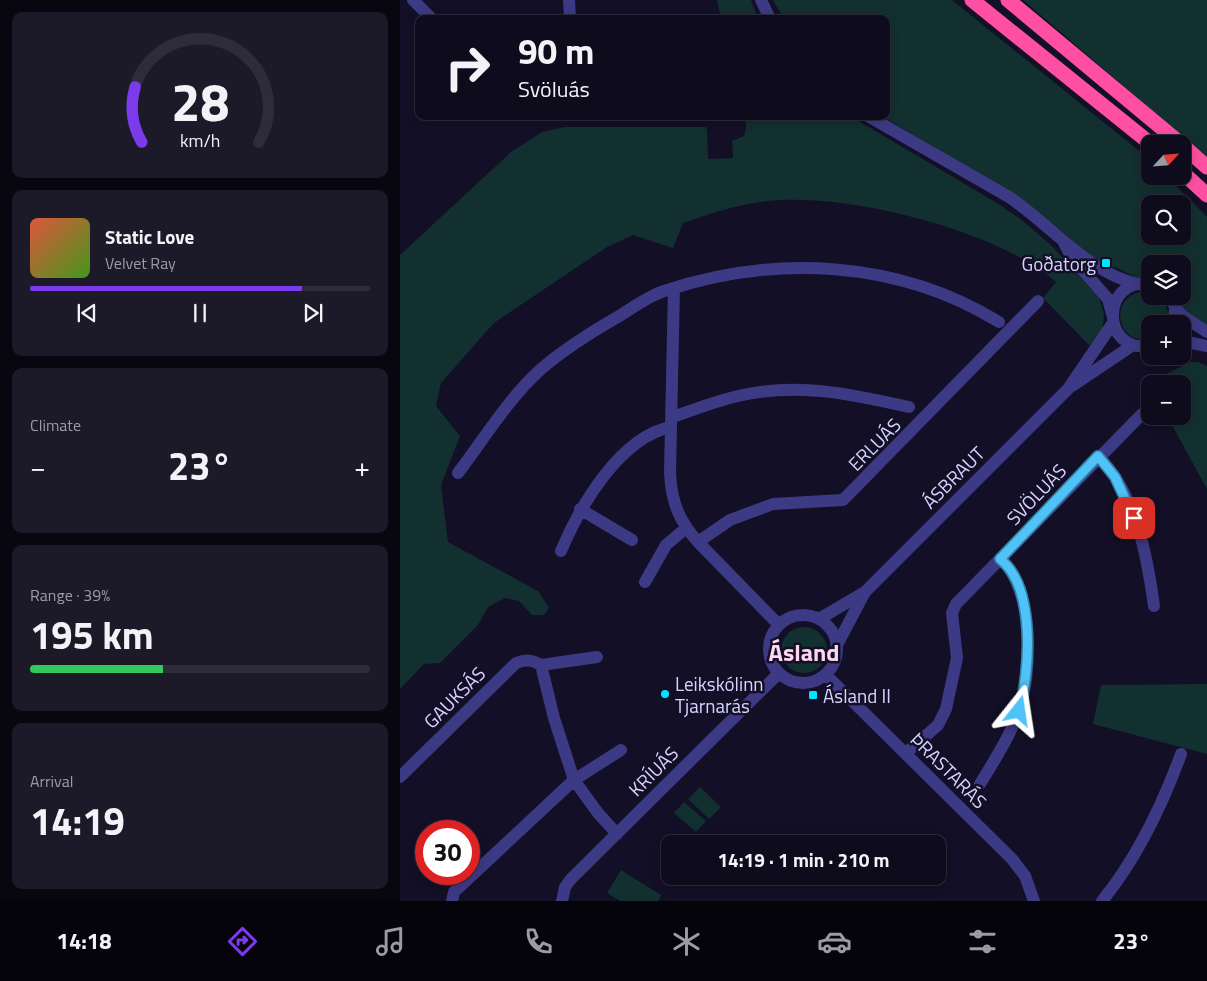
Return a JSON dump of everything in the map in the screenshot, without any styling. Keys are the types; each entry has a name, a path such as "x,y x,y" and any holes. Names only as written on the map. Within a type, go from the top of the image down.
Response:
{"highway":[{"path":"972,0 1141,136"},
{"path":"1008,0 1171,135"},
{"path":"1191,152 1207,167"},
{"path":"1191,180 1207,195"}],"street":[{"path":"413,0 428,15"},
{"path":"569,0 570,15"},
{"path":"761,0 768,15"},
{"path":"875,120 1009,197 1030,211 1064,243 1109,275 1141,283"},
{"path":"1064,243 1072,258 1108,299 1113,319 1121,337 1133,345 1141,345"},
{"path":"458,473 514,399 539,371 594,331 644,300 674,288 747,270 800,267 842,268 883,275 922,286 957,299 999,322"},
{"path":"1113,319 1115,301 1119,295 1141,285"},
{"path":"674,288 671,489 675,508 686,528 698,542 779,625"},
{"name":"ERLUÁS","path":"698,542 730,520 772,504 843,500 1038,301"},
{"path":"1174,305 1184,317 1207,332"},
{"name":"ÁSBRAUT","path":"1068,388 1113,319"},
{"path":"1191,343 1207,346"},
{"name":"ÁSBRAUT","path":"819,619 865,592 1068,388 1133,345"},
{"name":"ERLUÁS","path":"561,551 580,510 605,475 648,434 672,422 737,396 787,389 849,394 909,407"},
{"name":"SVÖLUÁS","path":"906,753 938,725 946,709 957,658 952,613 955,606 1098,456 1141,415"},
{"path":"1098,456 1107,465 1117,481 1134,518 1149,568 1154,606"},
{"path":"580,510 632,540"},
{"path":"645,582 666,545 686,528"},
{"path":"980,784 1011,731 1026,687 1025,616 1020,590 1010,567 1000,559"},
{"name":"ÁSBRAUT","path":"837,645 865,592"},
{"path":"798,616 819,619 828,626 837,645 837,656 826,675 807,683 797,682 779,673 770,654 773,634 779,625 798,616"},
{"name":"GAUKSÁS","path":"400,777 516,663 533,660 541,665 597,657"},
{"path":"541,665 554,718 574,780 617,834"},
{"name":"KRÍUÁS","path":"562,901 565,887 571,879 779,673"},
{"name":"ÞRASTARÁS","path":"826,675 1012,859 1025,876 1034,901"},
{"path":"452,901 454,892 574,780 621,750"},
{"path":"1102,901 1136,850 1166,796 1181,754"}],"green space":[{"path":"717,0 751,0 757,15 720,15"},
{"path":"773,0 952,0 1141,152 1141,185 1175,185 1185,195 1141,195 1141,245 1191,245 1191,201 1207,217 1207,335 1182,305 1191,305 1191,255 1141,255 1141,280 1115,267 1102,267 1065,234 1014,195 889,120 890,15 782,15"},
{"path":"1023,0 1207,0 1207,159 1191,144 1191,135 1180,135"},
{"path":"745,120 857,120 997,203 1023,221 1052,246 1099,298 1104,314 1102,336 1093,349 1043,298 1056,282 1030,263 997,246 960,231 878,209 800,200 757,202 725,209 683,223 673,248 633,235 607,247 494,323 441,383 436,406 460,436 441,485 448,542 538,591 549,608 544,615 532,615 519,601 505,598 488,607 478,625 440,663 424,664 400,689 400,255 511,152 542,132 564,127 707,127 708,159 733,158 732,141 744,136"},
{"path":"1141,292 1141,305 1165,305 1167,310 1168,315 1141,315 1141,339 1129,335 1123,327 1120,318 1121,309 1126,300 1134,294"},
{"path":"1191,362 1198,362 1207,366 1207,489 1172,425 1191,425 1191,375 1164,375 1185,365 1191,365"},
{"path":"804,627 817,631 823,637 827,650 823,663 817,669 804,673 791,669 785,663 781,650 785,637 791,631"},
{"path":"1207,684 1207,754 1093,724 1101,685"},
{"path":"700,787 721,807 709,819 688,799"},
{"path":"684,802 706,821 696,832 674,813"},
{"path":"621,870 661,895 658,901 620,901 607,893"}],"place":[{"name":"Goðatorg","path":"1106,263"},
{"name":"Leikskólinn Tjarnarás","path":"665,694"},
{"name":"Ásland II","path":"813,695"}],"district":[{"name":"Ásland","path":"804,652"}],"route":[{"path":"1019,711 1026,687 1025,616 1020,590 1010,567 1000,559 1098,456 1115,477 1134,518"}]}
